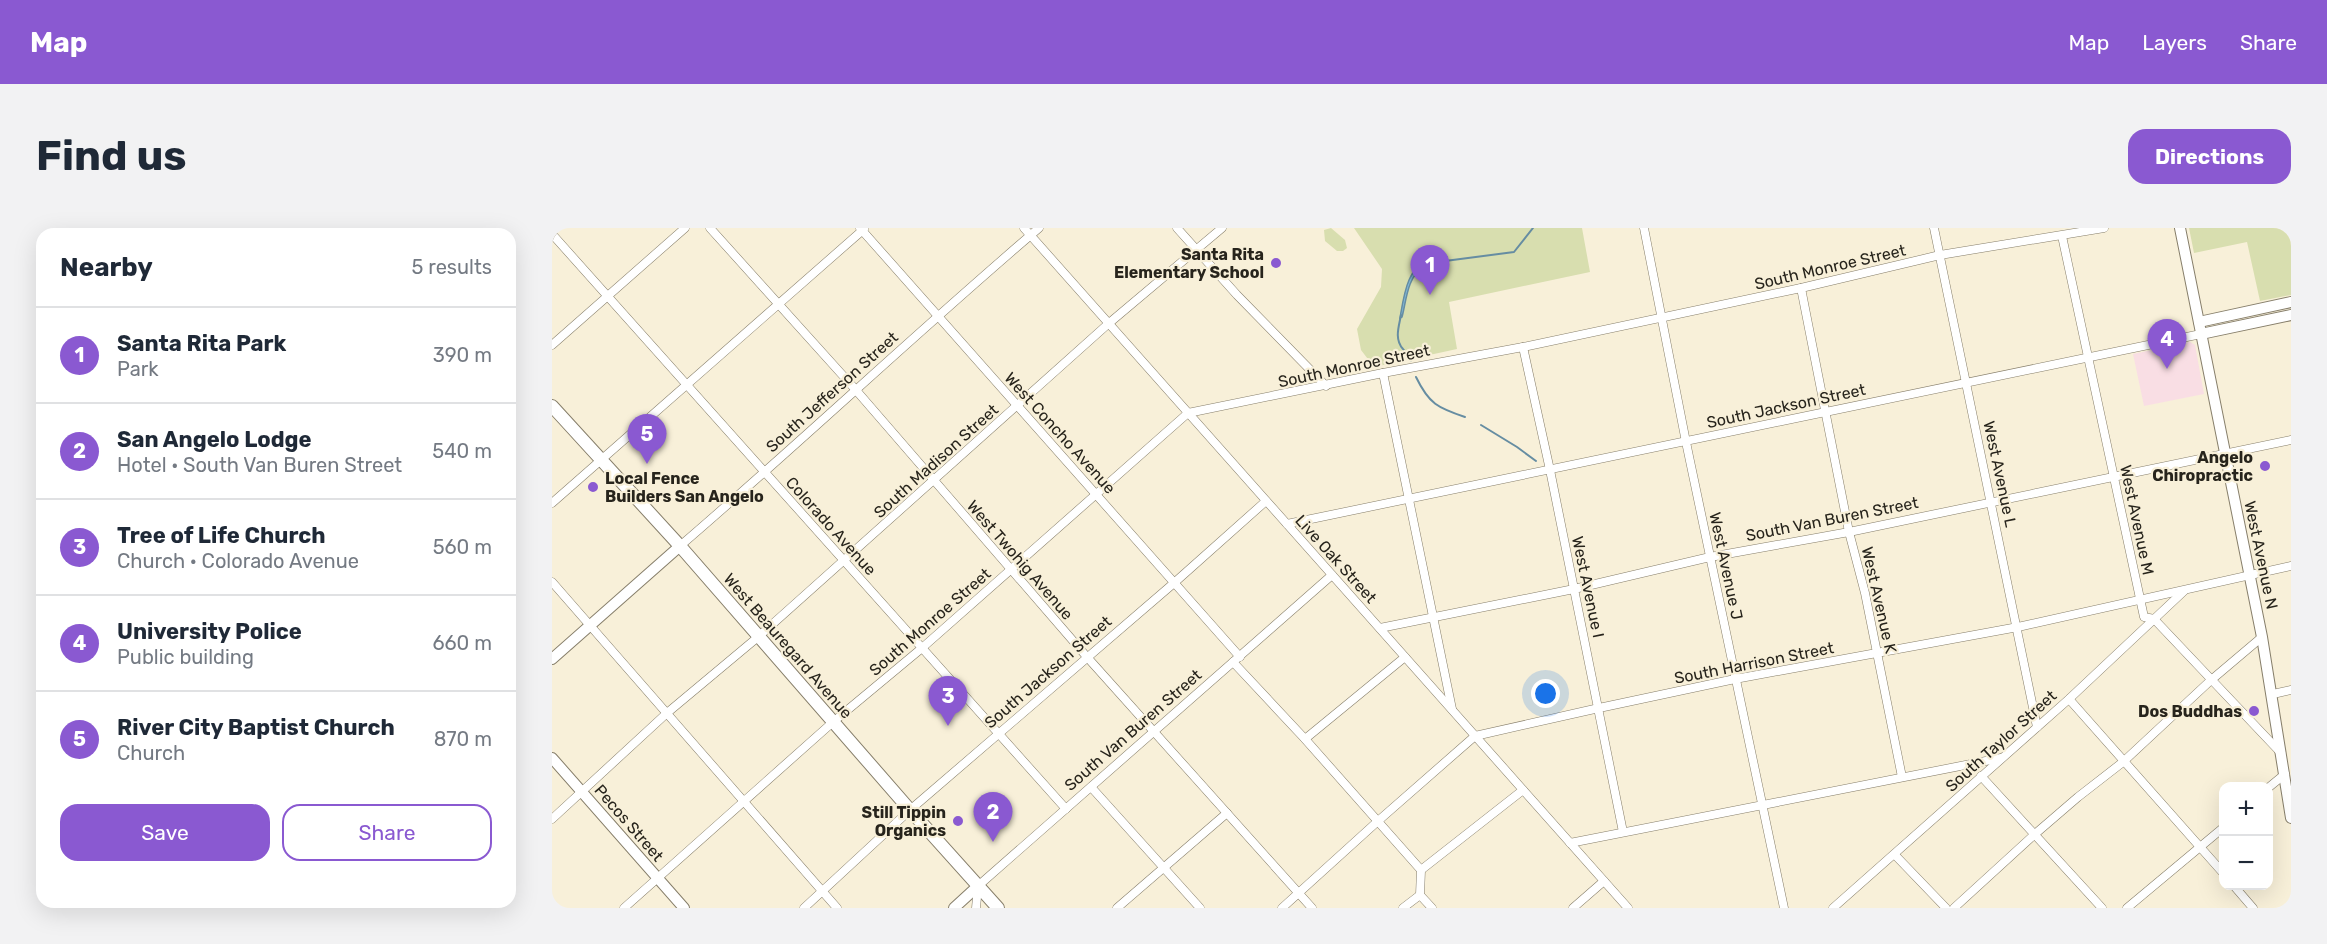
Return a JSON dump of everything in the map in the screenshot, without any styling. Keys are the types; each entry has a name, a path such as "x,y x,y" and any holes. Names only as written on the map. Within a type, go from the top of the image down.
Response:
{"main road":[{"name":"West Beauregard Avenue","path":"552,406 680,546 758,638 998,908"}],"street":[{"path":"552,345 685,228"},
{"name":"West Twohig Avenue","path":"710,228 855,389 1087,657 1312,908"},
{"name":"Live Oak Street","path":"1024,228 1628,908"},
{"name":"South Jefferson Street","path":"552,659 766,473 855,389 1039,228"},
{"path":"1177,228 1196,252 1326,386"},
{"name":"South Madison Street","path":"552,819 667,713 758,638 1108,324 1222,228"},
{"name":"West Avenue J","path":"1644,228 1686,442 1784,908"},
{"name":"West Avenue L","path":"1934,228 2037,727"},
{"name":"South Monroe Street","path":"624,908 833,722 922,648 1188,413 1523,347 1801,288 1940,255 2104,228"},
{"name":"West Avenue N","path":"2180,228 2273,694 2291,815"},
{"path":"552,503 779,305 862,229"},
{"name":"West Concho Avenue","path":"862,229 1174,583 1236,659 1421,870"},
{"name":"Colorado Avenue","path":"552,234 1066,809"},
{"name":"West Avenue M","path":"2062,236 2090,357 2144,617 2154,619 2282,754"},
{"name":"West Avenue K","path":"1801,288 1849,532 1902,777"},
{"name":"South Jackson Street","path":"1287,524 2090,357 2291,302"},
{"name":"South Jackson Street","path":"2200,328 2291,315"},
{"name":"West Avenue I","path":"1523,347 1623,832"},
{"path":"1383,373 1452,710"},
{"name":"South Van Buren Street","path":"1380,628 1574,589 1710,557 1849,532 2225,456 2291,440"},
{"name":"South Jackson Street","path":"804,908 910,810 1266,501"},
{"name":"South Harrison Street","path":"1282,908 1475,736 1735,679 2018,627 2291,566"},
{"name":"South Van Buren Street","path":"954,908 1332,575"},
{"path":"552,582 837,908"},
{"name":"South Taylor Street","path":"1833,908 2069,699 2184,591"},
{"path":"1954,908 2034,834 2123,762 2262,637"},
{"path":"1305,739 1405,657"},
{"path":"2273,694 2291,690"},
{"path":"2069,699 2219,869"},
{"name":"Pecos Street","path":"552,758 684,908"},
{"path":"1570,843 2002,758"},
{"path":"2273,784 2285,774"},
{"path":"1981,776 2102,908"},
{"path":"1091,788 1200,908"},
{"path":"1432,908 1420,895 1421,870 1523,790"},
{"path":"1117,908 1227,813"},
{"path":"2127,908 2219,831"},
{"path":"1895,855 1946,908"},
{"path":"1573,908 1604,881"},
{"path":"976,908 978,886"},
{"path":"2238,890 2253,908"},
{"path":"1403,908 1420,895"}],"shaded area":[{"path":"2190,342 2195,345 2204,394 2144,406 2133,354"}],"green space":[{"path":"1331,228 1345,240 1347,248 1343,251 1337,251 1325,241 1324,230"},
{"path":"1354,228 1582,228 1590,272 1449,302 1457,349 1374,367 1361,350 1357,329 1381,287 1382,269"},
{"path":"2189,228 2291,228 2291,295 2260,301 2247,242 2194,253"}],"water":[{"path":"1432,257 1447,257 1448,268 1429,267 1418,272 1410,283 1400,318 1405,291 1412,274 1424,261"}],"waterway":[{"path":"1445,261 1514,252 1533,228"},
{"path":"1401,315 1399,341 1411,361"},
{"path":"1416,377 1425,393 1435,404 1465,417"},
{"path":"1481,425 1536,461"}],"place":[{"name":"Santa Rita Elementary School","path":"1276,263"},
{"name":"Santa Rita Park","path":"1430,295"},
{"name":"University Police","path":"2167,369"},
{"name":"River City Baptist Church","path":"647,464"},
{"name":"Angelo Chiropractic","path":"2265,466"},
{"name":"Local Fence Builders San Angelo","path":"593,487"},
{"name":"Dos Buddhas","path":"2254,711"},
{"name":"Tree of Life Church","path":"948,726"},
{"name":"Still Tippin Organics","path":"958,821"},
{"name":"San Angelo Lodge","path":"993,842"}]}
